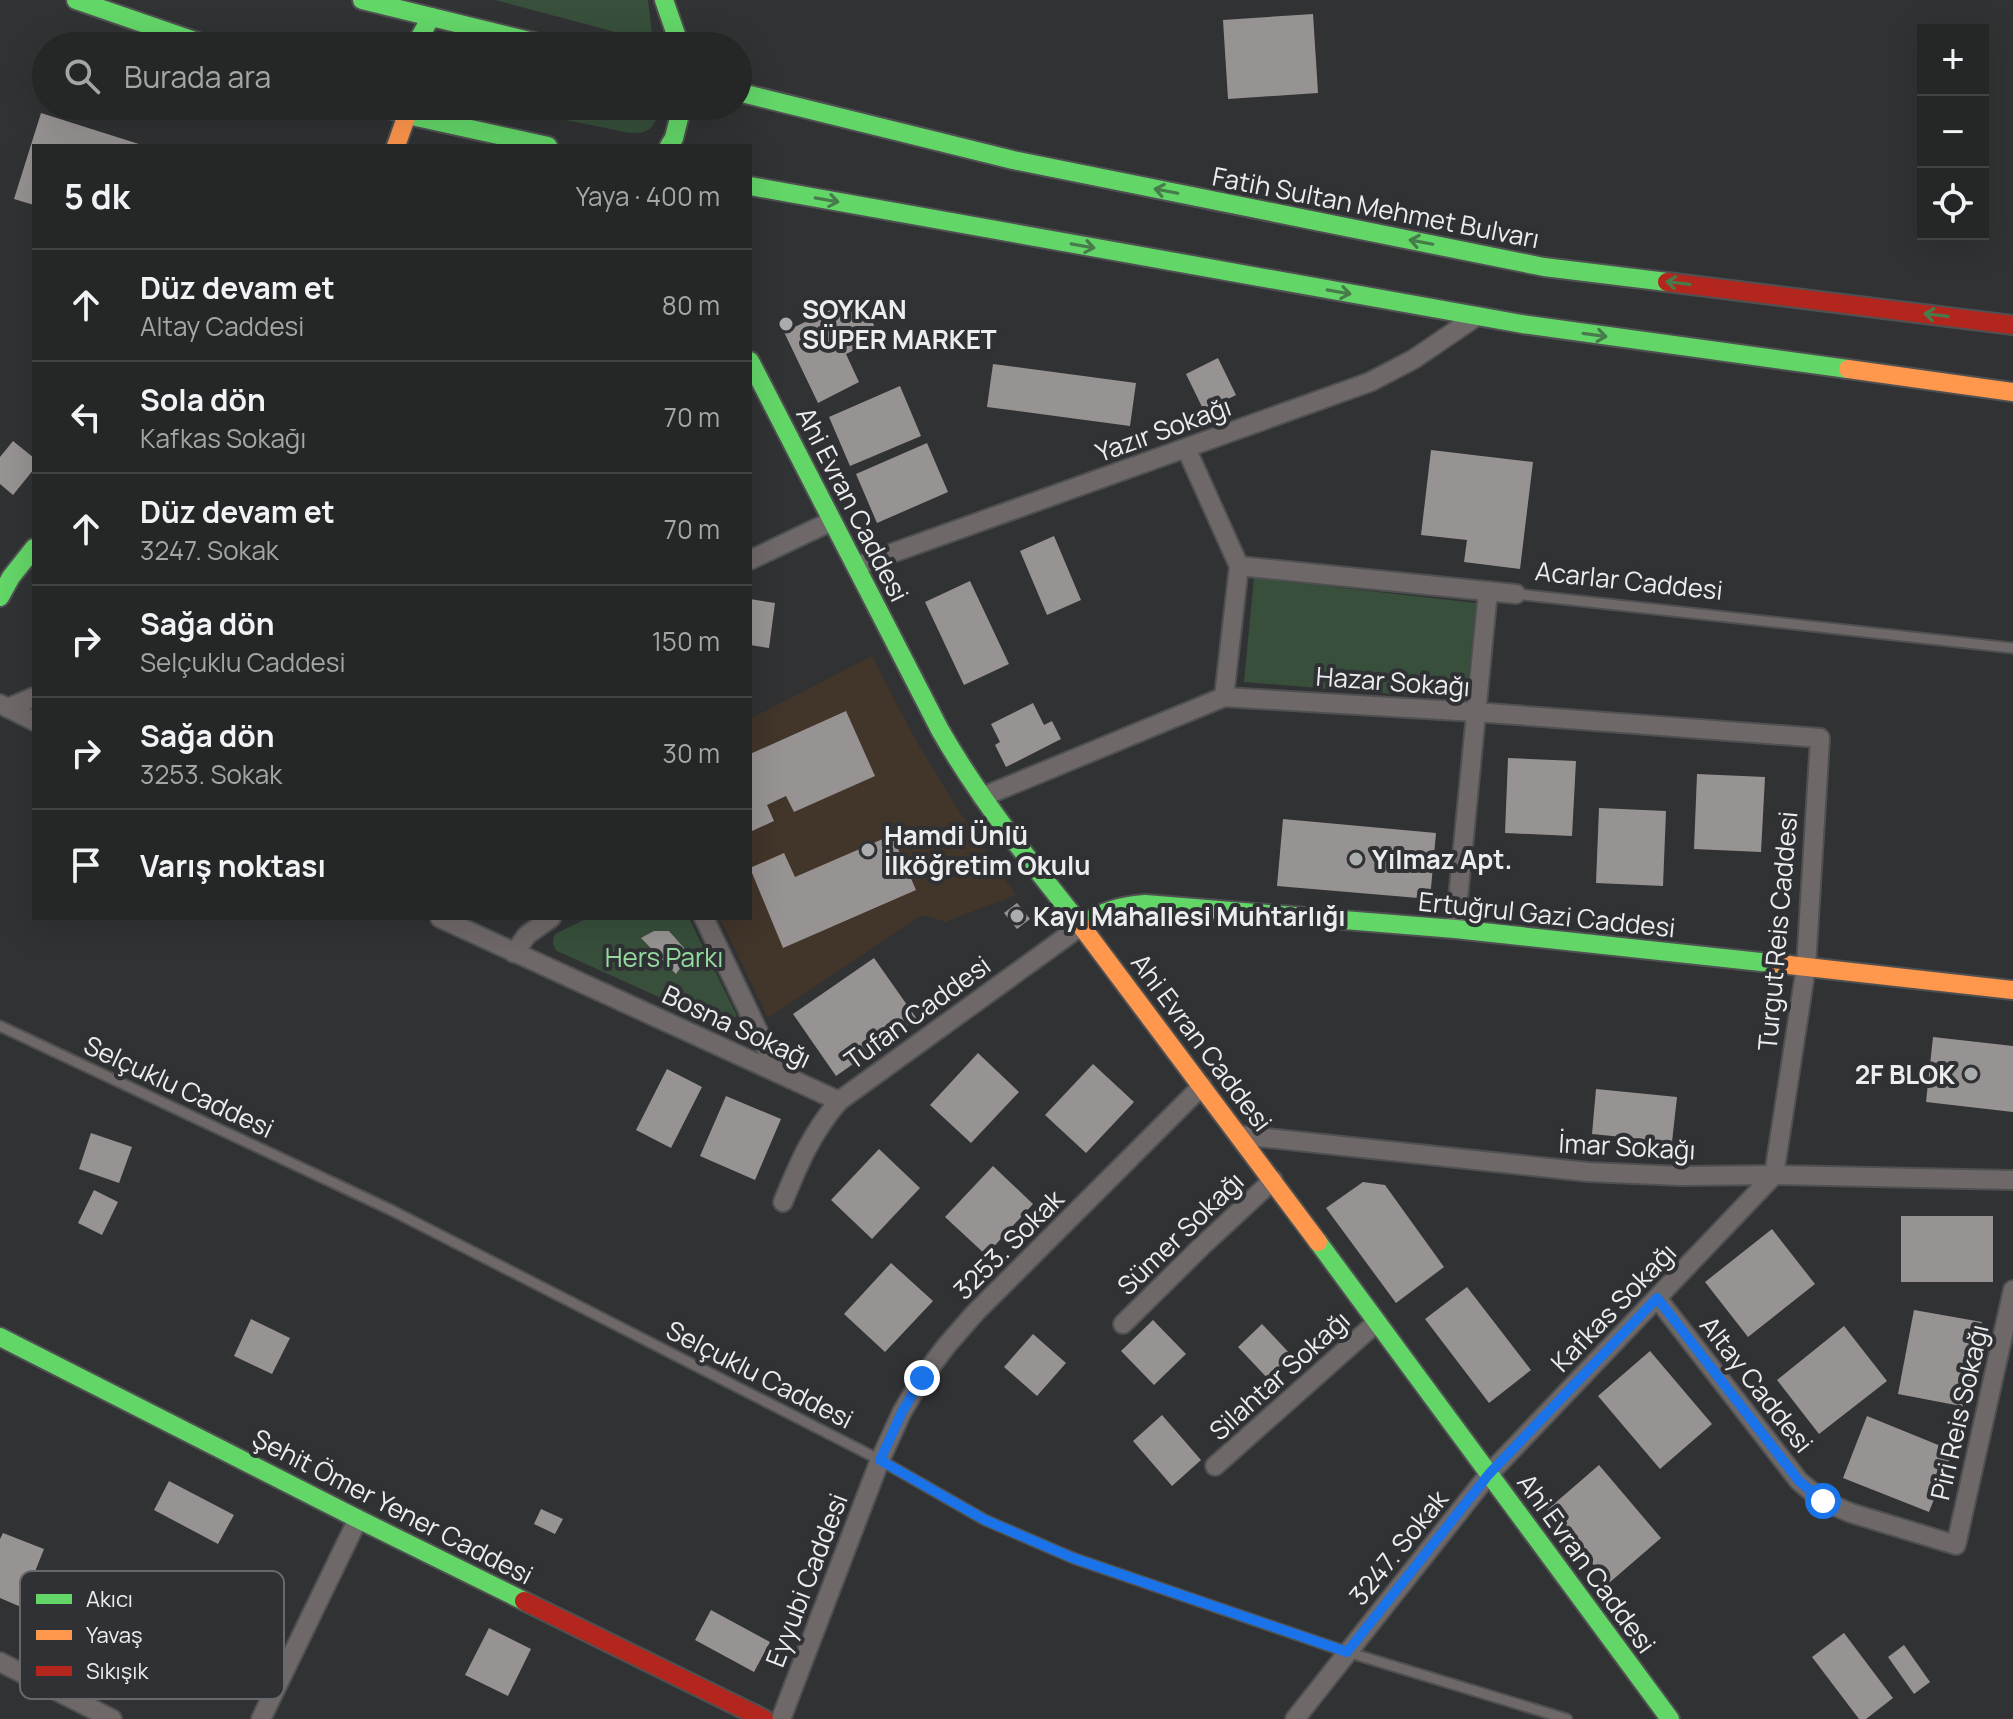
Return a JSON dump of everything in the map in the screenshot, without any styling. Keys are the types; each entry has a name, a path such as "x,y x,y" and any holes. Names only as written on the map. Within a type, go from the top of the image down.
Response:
{"main road":[{"path":"76,0 169,32"},
{"path":"362,0 493,32"},
{"path":"423,32 431,17 453,0"},
{"path":"664,0 675,32"},
{"name":"Fatih Sultan Mehmet Bulvarı","path":"752,95 1013,160 1544,267 2013,325"},
{"path":"397,144 404,120"},
{"path":"446,120 540,144"},
{"path":"670,144 678,120"},
{"path":"752,186 1522,324 2013,392"},
{"name":"Ahi Evran Caddesi","path":"752,365 960,765 1005,830 1273,1180 1670,1719"},
{"path":"0,597 32,551"},
{"name":"Ertuğrul Gazi Caddesi","path":"1081,926 1097,914 1116,906 1145,904 1455,929 2013,990"},
{"name":"Şehit Ömer Yener Caddesi","path":"0,1337 358,1519 764,1719"}],"street":[{"name":"Yazır Sokağı","path":"856,566 1370,382 1414,359 1477,316"},
{"path":"1186,448 1239,566 1224,697"},
{"path":"752,559 832,521"},
{"name":"Acarlar Caddesi","path":"1239,566 1516,594"},
{"path":"1455,929 1488,591"},
{"name":"Hazar Sokağı","path":"982,797 1224,697 1820,738"},
{"path":"4,706 32,698"},
{"path":"4,706 32,720"},
{"name":"Turgut Reis Caddesi","path":"1774,1175 1806,967 1820,738"},
{"name":"Bosna Sokağı","path":"444,920 839,1101"},
{"path":"514,953 527,935 548,920"},
{"path":"705,920 778,1073"},
{"name":"Tufan Caddesi","path":"783,1202 820,1123 839,1101 1081,926"},
{"name":"3253. Sokak","path":"880,1460 902,1412 947,1345 975,1313 1202,1086"},
{"name":"İmar Sokağı","path":"1239,1135 1588,1172 2013,1180"},
{"name":"Kafkas Sokağı","path":"1489,1474 1774,1175"},
{"name":"Sümer Sokağı","path":"1123,1324 1273,1180"},
{"name":"Piri Reis Sokağı","path":"1956,1545 2013,1290"},
{"name":"Altay Caddesi","path":"1657,1298 1799,1481 1823,1501 1851,1513 1956,1545"},
{"name":"Silahtar Sokağı","path":"1215,1466 1377,1322"},
{"name":"Eyyubi Caddesi","path":"781,1719 880,1460"},
{"name":"3247. Sokak","path":"1295,1719 1489,1474"},
{"path":"284,1672 358,1519"},
{"path":"0,1662 20,1672"},
{"path":"73,1699 112,1719"},
{"path":"261,1719 271,1699"}],"lane":[{"name":"Acarlar Caddesi","path":"1516,594 2013,648"},
{"name":"Selçuklu Caddesi","path":"0,1026 391,1210 880,1460 985,1520 1073,1558 1347,1652 1567,1719"}],"shaded area":[{"name":"Hamdi Ünlü İlköğretim Okulu","path":"872,656 915,739 1016,895 945,922 922,915 768,1018 721,920 752,920 752,718"}],"green space":[{"path":"495,0 648,0 652,32 615,32"},
{"path":"565,120 656,120 643,132 625,132"},
{"path":"1254,578 1476,603 1466,700 1244,682"},
{"name":"Hers Parkı","path":"584,920 690,920 737,1016 729,1021 703,1017 557,951 553,943 555,934"}],"building":[{"path":"1313,14 1318,93 1228,99 1223,20"},
{"path":"39,120 63,120 139,144 32,144 32,204 14,199"},
{"path":"860,296 880,338 846,354 859,382 818,403 784,332"},
{"path":"1218,358 1236,395 1204,411 1186,374"},
{"path":"993,364 1136,383 1130,426 987,407"},
{"path":"900,386 921,436 850,466 829,417"},
{"path":"13,441 32,456 32,471 13,495 0,484 0,457"},
{"path":"927,443 948,492 877,523 856,474"},
{"path":"1431,450 1533,462 1520,569 1464,562 1467,540 1421,535"},
{"path":"1054,536 1081,600 1047,615 1020,551"},
{"path":"970,581 1009,664 964,685 925,602"},
{"path":"752,599 775,603 769,648 752,645"},
{"path":"1033,703 1044,725 1052,721 1061,739 1006,767 995,745 1000,742 991,724"},
{"path":"846,711 875,776 794,812 786,796 767,805 774,821 752,831 752,753"},
{"path":"1508,758 1576,761 1572,836 1505,833"},
{"path":"1697,774 1765,777 1761,852 1694,849"},
{"path":"1599,808 1666,811 1663,886 1596,883"},
{"name":"Yılmaz Apt.","path":"1283,819 1436,833 1430,899 1277,886"},
{"path":"892,835 916,890 783,948 752,867 784,853 795,877"},
{"name":"Kayı Mahallesi Muhtarlığı","path":"1017,903 1030,919 1017,929 1004,913"},
{"path":"654,931 669,931 684,948 685,961 676,974 641,938"},
{"path":"874,958 917,1019 836,1076 793,1014"},
{"name":"2F BLOK","path":"1933,1037 2013,1046 2013,1112 1926,1102"},
{"path":"978,1053 1019,1092 971,1143 930,1105"},
{"path":"1093,1064 1134,1102 1086,1153 1045,1115"},
{"path":"667,1069 702,1087 671,1148 636,1130"},
{"path":"1596,1089 1677,1097 1672,1142 1592,1134"},
{"path":"726,1096 781,1119 755,1180 700,1156"},
{"path":"91,1133 132,1147 119,1183 79,1169"},
{"path":"879,1149 920,1188 872,1239 831,1200"},
{"path":"993,1166 1033,1204 986,1255 945,1217"},
{"path":"1363,1182 1385,1185 1444,1267 1396,1303 1326,1208"},
{"path":"94,1190 118,1202 102,1235 78,1223"},
{"path":"1901,1216 1993,1216 1993,1282 1901,1282"},
{"path":"1772,1229 1815,1284 1748,1337 1705,1282"},
{"path":"891,1263 933,1301 885,1352 844,1314"},
{"path":"1467,1287 1531,1370 1489,1403 1425,1319"},
{"path":"1914,1310 1982,1322 1966,1407 1898,1394"},
{"path":"251,1319 290,1338 272,1374 234,1356"},
{"path":"1153,1320 1186,1354 1154,1385 1121,1351"},
{"path":"1262,1324 1295,1359 1271,1382 1238,1347"},
{"path":"1844,1326 1887,1381 1819,1434 1777,1380"},
{"path":"1033,1334 1066,1363 1037,1396 1004,1367"},
{"path":"1650,1351 1712,1424 1660,1469 1598,1396"},
{"path":"1162,1415 1201,1460 1172,1486 1133,1441"},
{"path":"1867,1416 1953,1451 1929,1512 1843,1478"},
{"path":"1599,1465 1661,1538 1609,1583 1547,1510"},
{"path":"169,1481 234,1515 218,1544 154,1510"},
{"path":"541,1509 563,1519 555,1534 534,1524"},
{"path":"3,1533 44,1549 35,1571 20,1571 20,1607 0,1598 0,1539"},
{"path":"711,1610 770,1642 754,1672 695,1640"},
{"path":"489,1628 531,1649 508,1696 465,1675"},
{"path":"1844,1633 1893,1698 1866,1719 1859,1719 1812,1657"},
{"path":"1904,1645 1930,1682 1914,1694 1888,1657"}],"traffic: fast":[{"path":"76,0 169,32"},
{"path":"362,0 493,32"},
{"path":"664,0 675,32"},
{"path":"423,32 431,17"},
{"path":"752,95 1013,160 1544,267 1667,282"},
{"path":"430,120 539,144"},
{"path":"670,144 678,120"},
{"path":"752,186 1522,324 1848,369"},
{"path":"752,365 940,730 987,804 1076,919"},
{"path":"0,597 32,551"},
{"path":"1081,926 1112,910 1145,904 1455,929 1780,964"},
{"path":"1318,1242 1670,1719"},
{"path":"0,1337 524,1601"}],"traffic: slow":[{"path":"397,144 405,120"},
{"path":"1848,369 2013,392"},
{"path":"1076,919 1318,1242"},
{"path":"1780,964 2013,990"}],"traffic: jam":[{"path":"1667,282 2013,325"},
{"path":"524,1601 764,1719"}],"place":[{"name":"SOYKAN SÜPER MARKET","path":"786,324"},
{"name":"Hamdi Ünlü İlköğretim Okulu","path":"868,850"},
{"name":"Yılmaz Apt.","path":"1356,859"},
{"name":"Kayı Mahallesi Muhtarlığı","path":"1017,916"},
{"name":"2F BLOK","path":"1971,1074"}],"route":[{"path":"922,1378 880,1460 985,1520 1073,1558 1347,1652 1489,1474 1657,1298 1799,1481 1823,1501"}]}
